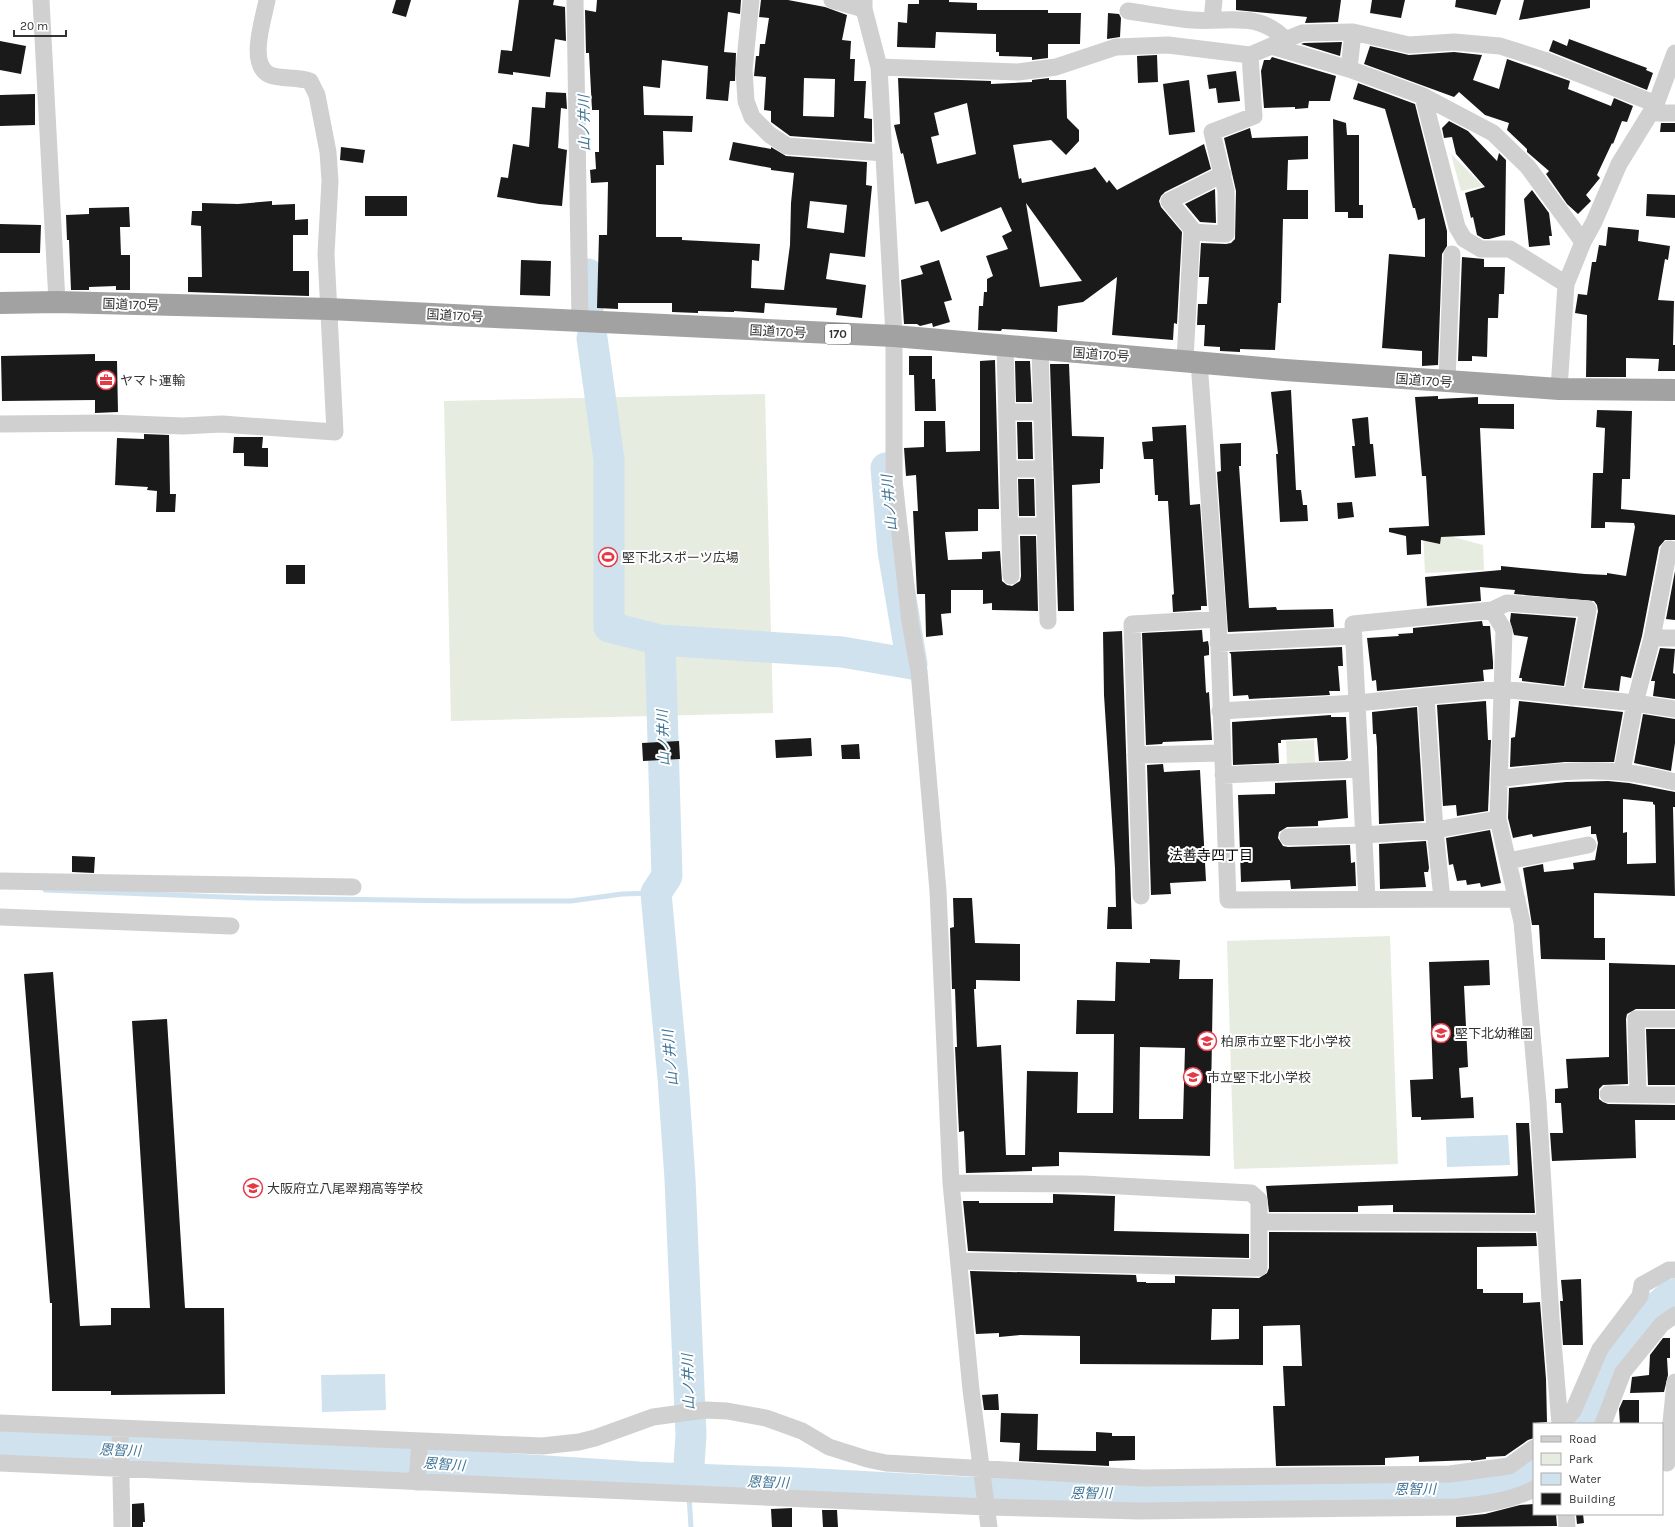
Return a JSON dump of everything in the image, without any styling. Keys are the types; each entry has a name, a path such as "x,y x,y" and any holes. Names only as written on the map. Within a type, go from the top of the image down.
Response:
{"highway":[{"name":"国道170号","path":"0,303 57,302 329,309 894,336 1040,349 1559,389 1675,390"}],"street":[{"path":"41,0 57,302"},
{"path":"0,424 110,423 183,426 222,424 335,432 326,254 330,181 328,152 317,95 310,81 300,78 270,75 261,67 257,53 267,0"},
{"path":"575,0 580,322"},
{"path":"751,0 744,70 746,101 752,117 770,135 787,146 884,153"},
{"path":"832,0 864,4 879,67 894,336 894,481 908,608 919,671 938,891 951,1183 971,1390 989,1527"},
{"path":"1212,20 1214,0"},
{"path":"1128,11 1193,20 1246,19 1275,29 1278,43"},
{"path":"879,67 1018,72 1056,67 1116,46 1161,45 1250,55 1302,33 1353,32 1409,45 1454,42 1500,46 1544,60 1653,108 1675,112"},
{"path":"1349,69 1353,32"},
{"path":"1278,43 1423,96 1493,133 1528,167 1583,242"},
{"path":"1559,389 1566,284 1583,242 1594,222 1619,164 1653,108 1675,53"},
{"path":"1192,232 1226,234 1226,191 1212,132 1254,116 1250,55"},
{"path":"1423,96 1457,227 1464,239 1481,249 1510,249 1566,284"},
{"path":"1223,174 1169,201 1192,229 1192,361 1218,619 1220,711 1228,900 1517,899"},
{"path":"1447,381 1452,254"},
{"path":"1005,346 1012,576"},
{"path":"1040,349 1048,621"},
{"path":"1007,412 1042,412"},
{"path":"1009,469 1044,469"},
{"path":"1010,526 1045,526"},
{"path":"1622,771 1635,703 1652,638 1669,550 1675,550"},
{"path":"1367,899 1353,624 1492,610 1507,603 1588,609 1572,697"},
{"path":"1492,610 1504,630 1498,819 1522,922 1538,1094 1545,1223 1560,1423"},
{"path":"1140,896 1132,624 1218,619"},
{"path":"1218,642 1354,636"},
{"path":"1652,638 1675,638"},
{"path":"1220,711 1357,703 1501,690 1635,703 1675,709"},
{"path":"1426,697 1435,830 1442,899"},
{"path":"1136,755 1222,753"},
{"path":"1223,776 1360,769"},
{"path":"1499,779 1555,771 1593,770 1622,771 1655,776 1675,782"},
{"path":"1288,837 1364,835 1435,830 1498,819"},
{"path":"1508,861 1588,845"},
{"path":"0,881 353,887"},
{"path":"0,917 231,926"},
{"path":"1638,1094 1636,1019 1675,1019"},
{"path":"1608,1094 1675,1095"},
{"path":"951,1183 1083,1184 1251,1193 1259,1200 1259,1268 959,1261"},
{"path":"1259,1222 1545,1223"},
{"path":"1561,1423 1573,1411 1600,1349 1640,1296 1642,1285 1669,1270 1675,1270"},
{"path":"1603,1423 1623,1372 1671,1323"},
{"path":"1668,1463 1675,1382"},
{"path":"0,1423 120,1432 420,1444 542,1446 579,1442 653,1417 705,1410 766,1418 802,1431 829,1447 867,1459 886,1463 982,1473 1143,1478 1450,1474 1509,1466 1533,1449"},
{"path":"120,1432 122,1527"},
{"path":"418,1477 420,1444"},
{"path":"0,1463 418,1477 1139,1511 1458,1507 1498,1502 1522,1495 1533,1490"},
{"path":"1566,1515 1567,1527"}],"green space":[{"path":"1451,154 1483,186 1461,191"},
{"name":"堅下北スポーツ広場","path":"765,394 773,713 451,721 444,401"},
{"path":"1423,529 1483,545 1484,570 1425,573"},
{"path":"1314,740 1315,763 1287,764 1286,741"},
{"path":"1390,936 1398,1164 1234,1169 1227,941"}],"water":[{"path":"1508,1135 1510,1165 1447,1167 1446,1137"},
{"path":"385,1374 386,1410 322,1412 321,1375"}],"building":[{"path":"396,0 411,0 406,17 392,13"},
{"path":"519,0 554,0 553,5 565,7 566,41 555,39 550,77 513,72 513,75 498,73 501,50 512,51"},
{"path":"597,0 741,0 740,14 728,12 724,52 736,53 735,81 730,81 728,101 706,99 708,66 662,60 660,88 643,86 644,115 693,116 692,132 663,131 664,165 656,165 656,237 682,237 682,240 760,244 759,261 752,260 751,288 784,290 790,245 791,203 794,173 771,170 771,168 729,160 733,142 771,149 771,147 786,156 867,162 866,185 872,186 865,257 830,253 826,279 866,285 862,318 836,315 837,308 765,303 764,313 734,311 698,311 698,313 672,312 672,303 618,303 618,309 597,308 599,235 607,235 608,182 591,183 590,170 596,169 595,152 599,152 599,110 592,110 589,53 586,53 585,10 596,12","holes":["810,201 847,205 844,233 807,228"]},
{"path":"761,0 788,0 825,7 847,15 842,40 851,41 850,59 855,59 854,81 866,81 864,118 872,119 872,142 790,136 771,122 771,111 764,110 766,77 754,76 756,56 759,56 760,44 765,44 769,18 759,17","holes":["804,78 835,79 834,117 803,116"]},
{"path":"919,0 949,0 949,2 977,3 977,10 1048,10 1048,13 1081,13 1080,44 1048,44 1048,58 1032,60 1032,57 999,56 999,52 996,52 996,34 936,32 935,48 897,47 898,22 907,23 908,4 919,4"},
{"path":"1236,0 1341,0 1338,22 1305,23 1307,17 1236,10"},
{"path":"1372,0 1405,0 1401,18 1370,13"},
{"path":"1456,0 1501,0 1496,15 1455,7"},
{"path":"1524,0 1590,0 1590,8 1519,20"},
{"path":"1108,13 1119,14 1121,18 1120,37 1107,39"},
{"path":"1569,39 1647,68 1646,70 1653,73 1647,90 1549,51 1553,40 1567,46"},
{"path":"0,41 26,46 21,74 0,70"},
{"path":"1342,42 1340,56 1301,44 1304,43"},
{"path":"1370,46 1409,55 1454,52 1482,55 1473,80 1499,89 1507,59 1570,81 1568,89 1611,106 1614,98 1633,106 1627,122 1622,121 1613,144 1612,143 1597,175 1600,178 1586,195 1591,201 1578,214 1567,204 1546,174 1549,171 1527,152 1527,149 1507,130 1509,123 1485,115 1459,92 1454,97 1364,64"},
{"path":"1157,55 1158,82 1138,83 1137,56"},
{"path":"1272,57 1336,76 1330,101 1309,101 1308,108 1264,108 1261,71 1264,60 1270,60"},
{"path":"1236,71 1240,101 1218,103 1216,88 1209,89 1207,75"},
{"path":"898,78 991,81 991,84 1032,82 1032,80 1049,78 1049,80 1066,80 1067,118 1079,130 1079,141 1066,155 1051,140 1013,145 1019,179 1021,178 1022,183 1092,169 1095,167 1107,183 1109,180 1117,190 1204,144 1211,169 1165,192 1159,201 1161,207 1182,232 1177,324 1174,323 1173,340 1112,335 1117,277 1083,302 1058,306 1057,332 1002,329 1001,331 978,330 979,306 983,306 984,292 987,292 987,279 993,276 986,256 1008,249 1002,236 1012,231 1001,207 941,232 928,201 915,204 903,153 901,154 894,125 900,124","holes":["967,103 976,154 937,164 931,137 939,135 934,113","1026,203 1082,281 1040,287"]},
{"path":"1189,80 1195,132 1169,135 1163,84"},
{"path":"1358,83 1415,104 1447,231 1447,246 1442,254 1438,365 1422,366 1422,351 1382,348 1389,254 1425,257 1425,218 1418,220 1415,208 1413,208 1385,109 1353,99"},
{"path":"546,92 566,93 567,109 561,108 558,148 567,150 562,206 497,197 501,177 508,178 513,144 529,147 532,107 545,108"},
{"path":"35,94 35,125 0,126 0,95"},
{"path":"1333,119 1346,123 1347,135 1359,135 1359,205 1363,205 1363,218 1348,218 1348,212 1335,212"},
{"path":"1449,121 1468,131 1497,161 1499,153 1506,160 1505,235 1484,239 1477,235 1465,193 1485,187 1456,154 1452,137 1444,138 1442,128"},
{"path":"1661,123 1675,123 1675,132 1660,132"},
{"path":"1250,128 1252,138 1308,136 1308,159 1288,160 1287,190 1308,190 1308,219 1283,219 1281,303 1278,303 1275,350 1240,349 1240,352 1220,351 1220,347 1204,346 1205,325 1197,325 1198,304 1207,304 1209,277 1199,277 1201,243 1226,244 1231,243 1235,239 1236,191 1224,138"},
{"path":"341,147 365,150 363,163 340,160"},
{"path":"1215,189 1216,223 1200,222 1185,204"},
{"path":"1532,190 1549,213 1552,236 1549,236 1550,245 1529,247 1524,199"},
{"path":"1647,194 1675,195 1675,218 1646,216"},
{"path":"365,196 407,196 407,216 365,216"},
{"path":"272,201 272,205 295,204 295,220 308,219 308,235 293,235 293,271 309,271 309,296 188,292 188,277 202,277 201,226 191,225 192,211 202,211 202,203 238,204"},
{"path":"129,207 130,227 120,227 121,255 130,255 130,290 116,290 116,286 89,287 89,290 71,290 69,240 67,240 66,215 89,214 89,208"},
{"path":"0,224 41,225 40,253 0,253"},
{"path":"1608,227 1639,230 1638,241 1670,246 1668,260 1665,259 1658,300 1674,301 1673,345 1675,345 1675,371 1658,371 1659,359 1626,358 1626,377 1586,377 1587,315 1575,313 1578,294 1587,295 1592,262 1596,262 1599,245 1606,246"},
{"path":"1462,257 1484,259 1484,267 1505,267 1504,294 1499,294 1498,318 1488,318 1487,357 1472,356 1472,361 1458,361"},
{"path":"521,260 551,261 550,296 520,295"},
{"path":"939,260 952,300 944,302 950,322 933,327 932,323 920,326 917,324 904,324 901,280 923,274 920,266"},
{"path":"95,354 95,361 117,361 118,412 95,413 95,400 2,401 1,356"},
{"path":"909,356 932,356 932,379 935,379 936,411 915,411 914,375 909,375"},
{"path":"995,360 999,509 978,509 978,531 945,532 948,560 982,559 982,552 1000,551 1002,581 1007,585 1012,586 1020,581 1021,576 1020,536 1036,536 1038,611 992,610 992,603 983,604 983,590 951,590 951,613 941,614 943,635 926,637 925,594 917,594 913,511 918,511 916,475 906,476 904,448 924,447 924,421 945,421 946,452 980,451 980,361"},
{"path":"1015,361 1030,361 1032,402 1016,402"},
{"path":"1050,364 1069,364 1072,436 1104,437 1103,469 1100,469 1100,483 1072,485 1074,611 1058,611"},
{"path":"1291,390 1296,490 1301,490 1303,505 1307,505 1308,521 1280,522 1276,454 1278,454 1271,392"},
{"path":"1438,396 1438,399 1478,397 1478,404 1514,404 1514,429 1480,428 1485,535 1441,537 1440,544 1421,540 1421,554 1407,555 1406,536 1389,532 1389,528 1429,526 1426,476 1422,476 1415,397"},
{"path":"1597,410 1632,411 1630,479 1622,479 1621,509 1675,515 1675,540 1665,540 1659,547 1642,636 1631,678 1621,676 1619,691 1584,688 1598,611 1597,605 1594,601 1514,594 1515,590 1480,587 1481,601 1427,606 1425,577 1501,570 1501,566 1585,574 1607,575 1607,573 1626,576 1635,527 1634,523 1605,522 1605,528 1591,528 1593,473 1603,473 1605,428 1596,427"},
{"path":"1368,417 1370,444 1373,444 1376,476 1355,478 1352,446 1355,446 1352,419"},
{"path":"1017,422 1032,422 1033,459 1018,459"},
{"path":"1186,425 1190,505 1200,504 1207,606 1201,606 1201,610 1173,612 1172,595 1174,594 1168,501 1158,501 1158,495 1155,495 1153,459 1144,459 1142,442 1153,441 1152,427"},
{"path":"144,434 169,435 170,494 176,494 175,512 156,512 157,491 147,490 148,487 115,485 117,438 144,439"},
{"path":"234,437 263,437 262,448 268,448 268,467 244,466 244,453 233,453"},
{"path":"1241,443 1241,466 1239,466 1249,608 1276,607 1277,610 1333,609 1334,627 1228,632 1217,472 1221,471 1220,444"},
{"path":"1018,479 1034,479 1035,516 1019,516"},
{"path":"1352,502 1354,517 1338,519 1337,503"},
{"path":"286,565 305,565 305,584 286,584"},
{"path":"1675,571 1675,620 1666,619"},
{"path":"1511,613 1576,618 1564,686 1522,681 1522,678 1519,678 1528,637 1514,635 1510,621"},
{"path":"1482,621 1483,626 1490,626 1493,662 1493,669 1483,670 1484,681 1377,691 1376,680 1372,681 1367,638 1399,636 1398,634 1413,633 1413,628"},
{"path":"1202,630 1203,642 1208,641 1209,647 1209,655 1204,656 1206,693 1209,692 1212,740 1163,742 1162,744 1146,745 1142,633"},
{"path":"1122,631 1132,929 1107,929 1108,907 1116,907 1115,868 1104,695 1103,632"},
{"path":"1342,647 1343,666 1338,666 1340,691 1329,691 1330,695 1249,699 1248,695 1233,696 1231,654 1229,652"},
{"path":"1660,648 1675,649 1673,673 1675,674 1675,699 1653,696 1655,681 1651,681"},
{"path":"1486,701 1488,740 1491,740 1488,811 1457,816 1456,805 1443,806 1437,705"},
{"path":"1519,701 1623,712 1614,762 1565,762 1510,767 1511,738 1515,737"},
{"path":"1417,707 1424,821 1379,824 1377,747 1376,734 1373,734 1372,712"},
{"path":"1643,714 1675,719 1675,743 1671,771 1634,763"},
{"path":"1331,715 1331,717 1346,717 1348,758 1345,760 1319,761 1317,738 1281,740 1281,743 1278,743 1279,763 1233,765 1232,722"},
{"path":"811,738 812,756 776,758 775,740"},
{"path":"679,741 680,759 643,761 642,743"},
{"path":"859,744 860,759 842,759 841,745"},
{"path":"1163,764 1164,772 1200,770 1206,881 1170,883 1171,894 1151,895 1147,765"},
{"path":"1346,780 1348,818 1318,821 1318,826 1287,827 1279,832 1278,838 1283,846 1288,847 1350,845 1351,863 1355,862 1356,886 1291,889 1290,880 1241,882 1238,795 1275,794 1275,783"},
{"path":"1608,781 1629,783 1675,792 1675,807 1673,807 1675,896 1594,893 1594,938 1605,938 1605,960 1541,959 1539,925 1532,925 1523,868 1543,864 1544,872 1574,869 1573,863 1595,860 1598,843 1596,834 1591,834 1591,826 1533,837 1532,834 1513,838 1508,818 1509,788 1566,782","holes":["1623,799 1653,802 1655,805 1656,863 1627,864 1627,832 1623,833"]},
{"path":"1490,830 1501,883 1481,887 1480,883 1467,885 1466,880 1457,881 1453,864 1449,865 1446,838"},
{"path":"1426,841 1429,868 1428,872 1424,872 1426,887 1380,889 1379,844"},
{"path":"72,856 95,857 94,873 72,872"},
{"path":"953,898 972,898 975,943 1020,944 1020,981 976,980 976,989 974,989 977,1047 1001,1045 1006,1155 1025,1155 1027,1071 1078,1072 1077,1113 1113,1113 1114,1034 1076,1034 1077,1000 1115,1001 1116,962 1150,963 1150,959 1180,960 1179,979 1213,979 1210,1156 1059,1152 1059,1166 1032,1167 1032,1171 966,1173 964,1131 959,1132 955,1047 957,1047 955,989 952,989 950,928 954,927","holes":["1140,1047 1185,1048 1183,1119 1139,1119"]},
{"path":"1489,960 1490,985 1464,986 1468,1067 1459,1068 1461,1098 1473,1097 1474,1118 1421,1120 1421,1117 1412,1117 1410,1080 1433,1079 1429,962"},
{"path":"1609,963 1675,965 1675,1009 1636,1009 1627,1014 1628,1084 1603,1085 1599,1089 1599,1099 1608,1104 1675,1105 1675,1120 1635,1120 1636,1158 1552,1161 1550,1133 1563,1133 1561,1103 1555,1103 1555,1089 1568,1088 1566,1059 1609,1057"},
{"path":"53,972 80,1326 111,1325 111,1308 150,1308 132,1021 167,1019 185,1308 224,1308 225,1394 111,1395 111,1391 52,1391 52,1303 50,1303 24,974"},
{"path":"1646,1029 1675,1029 1675,1085 1648,1085"},
{"path":"1516,1123 1529,1123 1535,1213 1393,1212 1393,1205 1358,1206 1358,1212 1269,1212 1266,1186 1517,1176"},
{"path":"1053,1194 1115,1196 1114,1231 1249,1234 1249,1258 968,1251 963,1201 979,1201 979,1203 1053,1203"},
{"path":"1269,1232 1536,1233 1537,1246 1477,1247 1477,1289 1483,1289 1483,1293 1523,1293 1523,1303 1540,1302 1546,1379 1547,1422 1533,1423 1533,1438 1528,1440 1505,1456 1486,1457 1486,1459 1471,1461 1419,1462 1419,1456 1385,1458 1385,1465 1276,1466 1273,1406 1285,1406 1283,1366 1302,1366 1300,1325 1263,1326 1263,1365 1080,1364 1080,1336 1020,1335 999,1337 999,1333 976,1334 970,1271 1136,1275 1137,1282 1146,1283 1175,1283 1175,1276 1259,1278 1267,1273 1269,1268","holes":["1212,1309 1239,1309 1239,1339 1211,1340"]},
{"path":"1581,1279 1583,1345 1563,1345 1560,1301 1563,1301 1561,1280"},
{"path":"1663,1338 1670,1338 1670,1358 1667,1358 1668,1375 1664,1392 1630,1393 1632,1377 1649,1375 1650,1355"},
{"path":"998,1394 999,1410 984,1410 982,1395"},
{"path":"1623,1400 1639,1400 1639,1423 1620,1423 1619,1409"},
{"path":"1001,1413 1038,1414 1037,1450 1096,1451 1096,1432 1112,1433 1112,1436 1135,1436 1135,1460 1109,1461 1109,1466 1019,1461 1020,1443 1000,1442"},
{"path":"144,1503 145,1522 143,1522 143,1527 132,1527 132,1504"},
{"path":"1533,1504 1533,1515 1556,1515 1557,1526 1456,1527 1456,1517 1485,1514 1520,1505"},
{"path":"792,1508 792,1527 772,1527 771,1509"},
{"path":"822,1510 837,1510 838,1527 823,1527"},
{"path":"1576,1515 1583,1515 1584,1523 1577,1524"}],"waterway":[{"name":"山ノ井川","path":"588,274 588,311"},
{"name":"山ノ井川","path":"592,338 609,460 609,627 660,640 842,652 912,664 893,551 886,468"},
{"name":"山ノ井川","path":"660,640 667,876 656,893 673,1078 680,1179 691,1435 688,1480"},
{"path":"45,890 250,898 465,901 571,901 622,894 656,893"},
{"name":"恩智川","path":"1583,1423 1592,1411 1608,1367 1635,1326 1669,1297 1675,1294"},
{"name":"恩智川","path":"0,1445 391,1461 639,1477 800,1483 980,1493 1306,1492 1463,1488 1506,1482 1533,1473"},
{"path":"688,1480 691,1527"}],"place":[{"name":"ヤマト運輸","path":"106,380"},
{"name":"堅下北スポーツ広場","path":"608,557"},
{"name":"堅下北幼稚園","path":"1441,1033"},
{"name":"柏原市立堅下北小学校","path":"1207,1041"},
{"name":"市立堅下北小学校","path":"1193,1077"},
{"name":"大阪府立八尾翠翔高等学校","path":"253,1188"}],"district":[{"name":"法善寺四丁目","path":"1211,855"}]}
